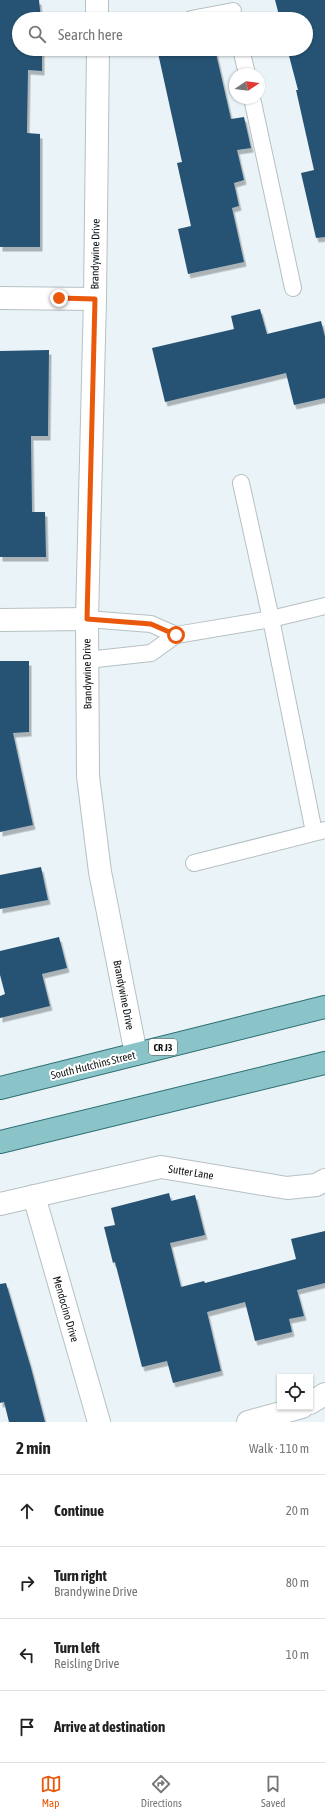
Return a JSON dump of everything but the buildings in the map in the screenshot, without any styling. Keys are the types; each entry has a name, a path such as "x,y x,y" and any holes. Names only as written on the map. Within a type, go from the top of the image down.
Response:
{"main road":[{"name":"South Hutchins Street","path":"0,1088 325,1007"},
{"path":"0,1142 325,1063"}],"street":[{"path":"97,0 97,12"},
{"name":"Brandywine Drive","path":"98,56 95,299 87,619 88,776 100,872 136,1054"},
{"path":"0,298 95,299"},
{"path":"0,620 87,619"},
{"name":"Sutter Lane","path":"0,1204 161,1167 287,1188 316,1185 325,1180"},
{"name":"Mendocino Drive","path":"34,1196 99,1422"},
{"path":"313,1401 325,1394"},
{"path":"248,1422 291,1410"}],"lane":[{"path":"243,56 246,68"},
{"path":"253,104 293,288"},
{"path":"194,863 320,831 241,483"},
{"path":"87,660 150,653 176,635 271,619 325,606"},
{"path":"87,619 151,624 176,635"}],"route":[{"path":"59,298 95,299 87,619 151,624 176,635"}]}
